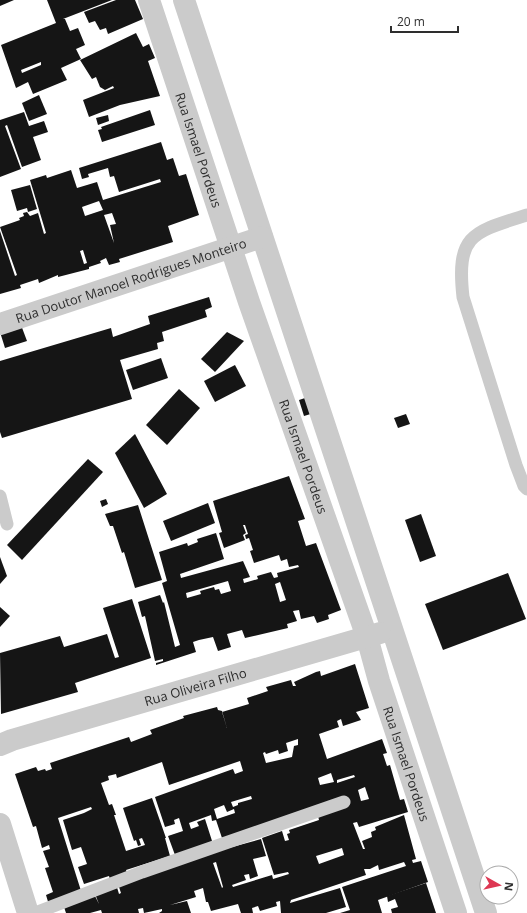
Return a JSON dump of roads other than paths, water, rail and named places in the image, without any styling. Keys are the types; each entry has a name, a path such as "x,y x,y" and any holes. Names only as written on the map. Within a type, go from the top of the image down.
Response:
{"street":[{"name":"Rua Ismael Pordeus","path":"149,0 230,248 367,637 379,681 456,913"},
{"path":"184,0 486,913"},
{"name":"Rua Doutor Manoel Rodrigues Monteiro","path":"0,324 262,236"},
{"name":"Rua Oliveira Filho","path":"0,745 12,740 391,629"},
{"path":"0,824 28,913"}],"lane":[{"path":"527,215 480,231 467,244 462,261 461,276 463,297 516,465 527,489"},
{"path":"0,496 7,524"},
{"path":"35,913 142,872 344,802"}]}
